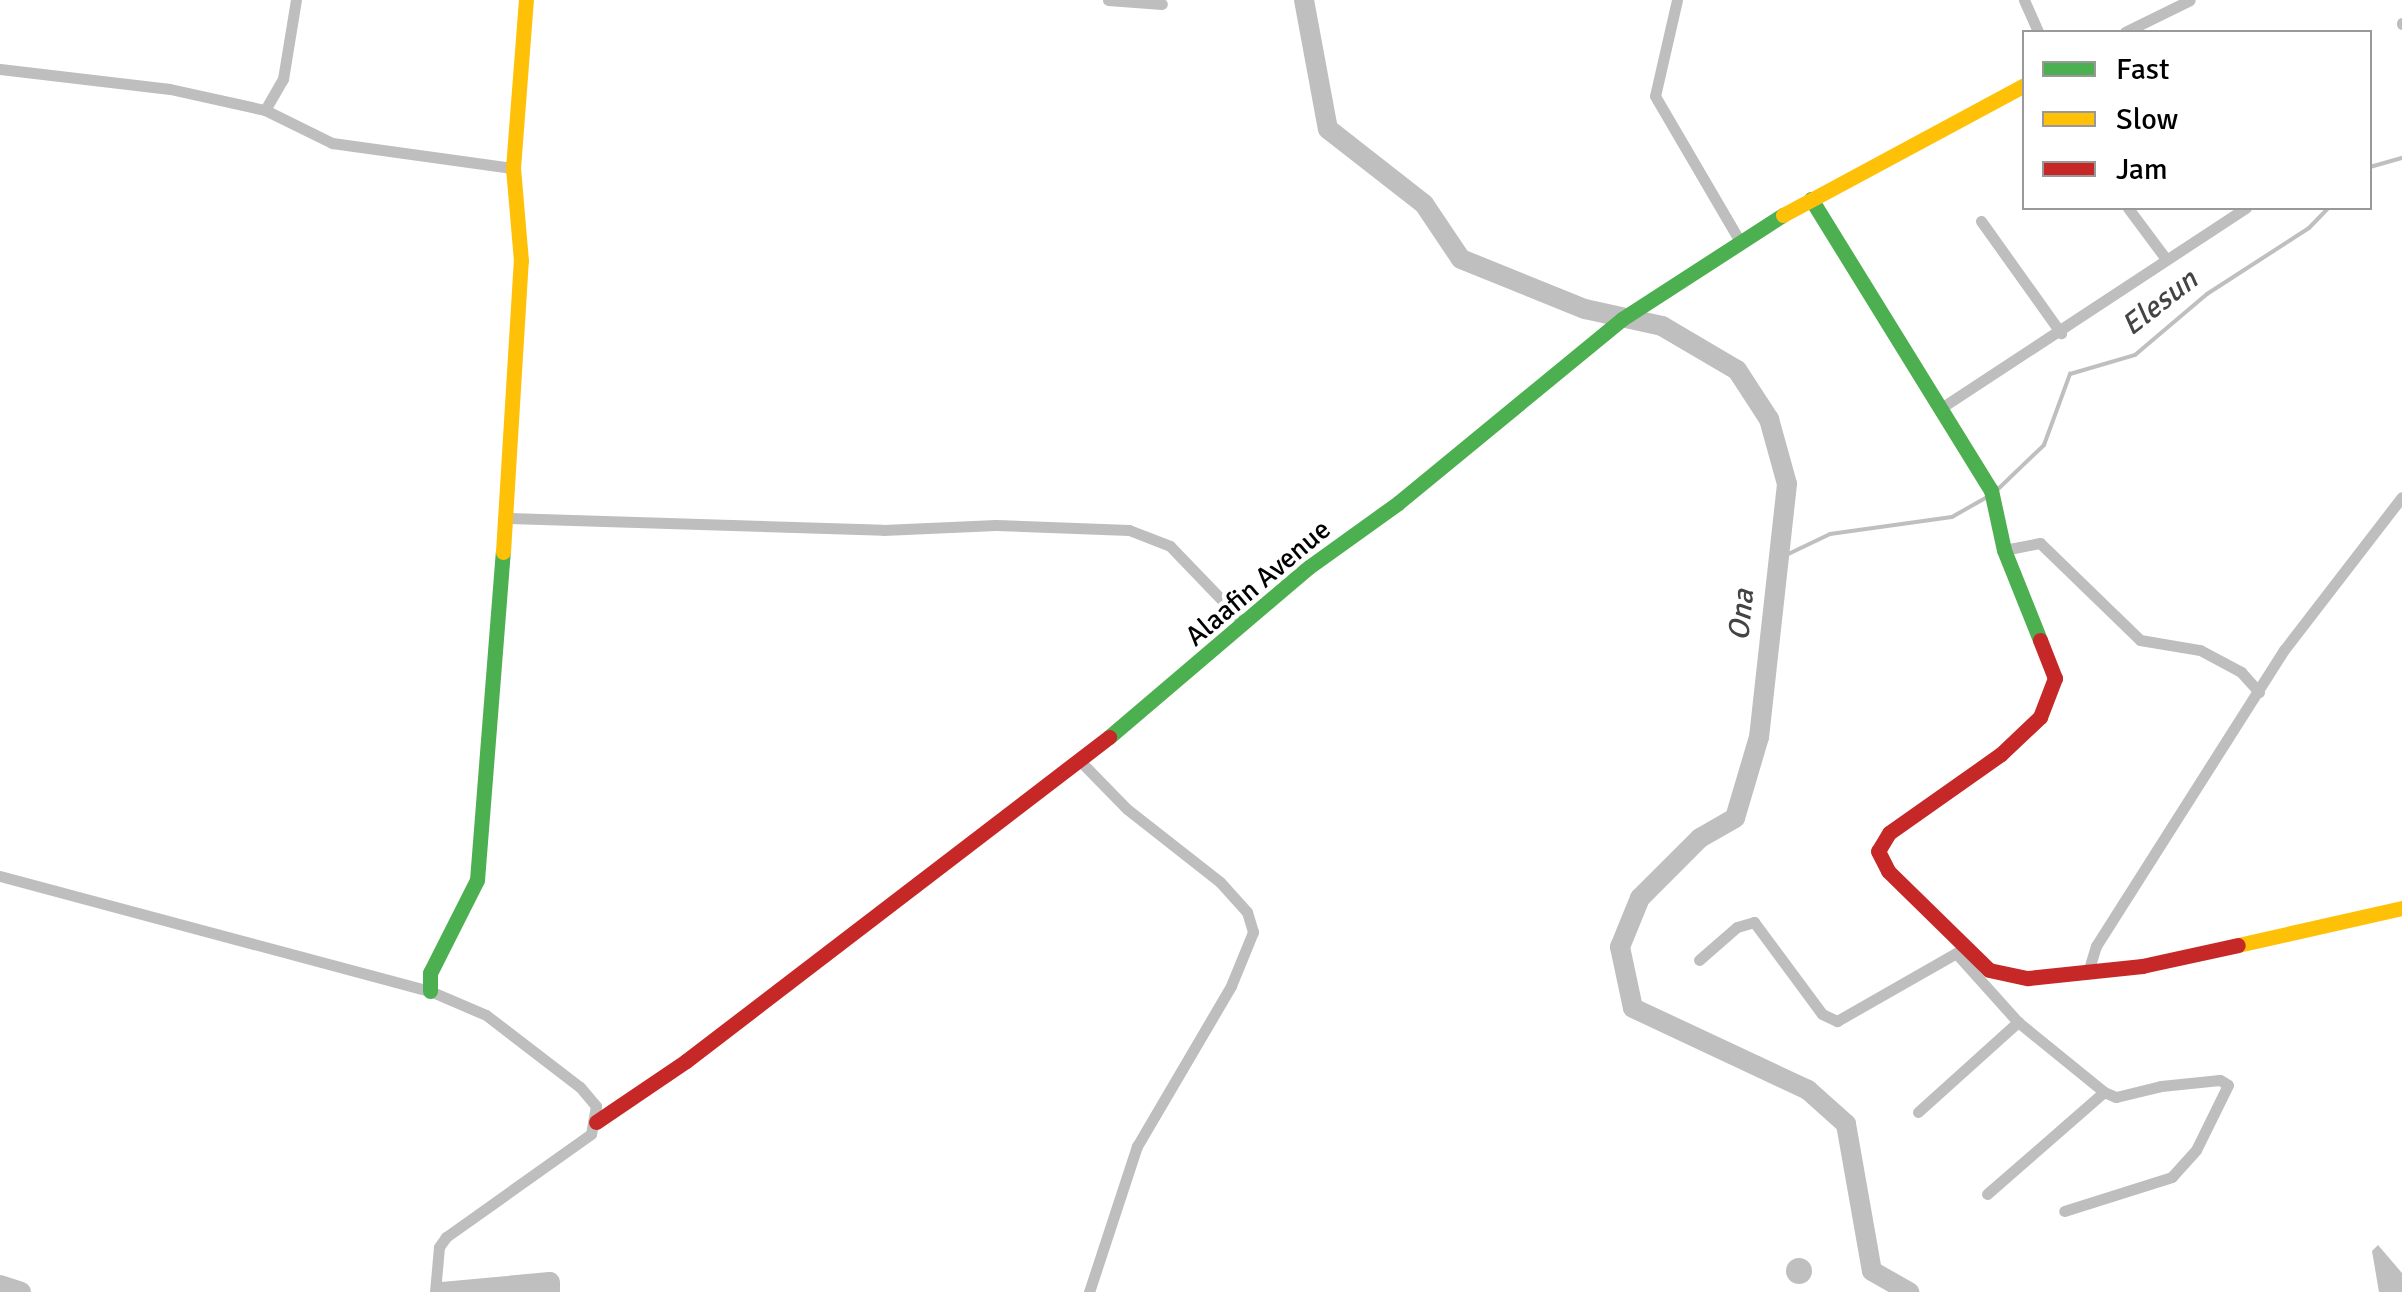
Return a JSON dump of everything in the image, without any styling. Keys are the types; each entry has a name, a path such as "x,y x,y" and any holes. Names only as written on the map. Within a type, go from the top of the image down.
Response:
{"street":[{"path":"265,110 284,80 296,0"},
{"path":"430,991 430,973 476,880 509,518 521,261 513,168 526,0"},
{"path":"1108,0 1162,4"},
{"path":"1678,0 1655,96 1740,244"},
{"path":"2024,0 2037,30"},
{"path":"2129,30 2190,0"},
{"path":"2150,20 2156,30"},
{"path":"0,69 170,89 265,110 332,144 513,168"},
{"name":"Alaafin Avenue","path":"596,1122 686,1061 1078,759 1622,318 1811,200 2022,86"},
{"path":"1811,200 1993,497 2004,550 2042,635 2054,695 2040,717 1974,778 1908,817 1878,851 1888,870 1988,970 2028,978 2088,972 2402,908"},
{"path":"2129,210 2166,260"},
{"path":"1940,408 2061,333 2243,210"},
{"path":"1981,221 2061,333"},
{"path":"2088,972 2096,946 2259,692 2402,497"},
{"path":"509,518 1129,530 1170,546 1245,624"},
{"path":"2004,550 2040,543 2140,640 2200,650 2242,672 2259,692"},
{"path":"1078,759 1127,809 1220,882 1247,912 1253,932 1231,986 1138,1146 1088,1292"},
{"path":"0,876 430,991 486,1015 546,1057 596,1106 596,1122 580,1143 446,1237 436,1292"},
{"path":"1699,960 1736,927 1754,922 1832,1021 1946,953 1960,956 2018,1022 2104,1092 2116,1097 2220,1080 2229,1089 2196,1150 2172,1177 2064,1211"},
{"path":"1987,990 1999,972"},
{"path":"1918,1112 2018,1022"},
{"path":"1987,1194 2104,1092"}],"shaded area":[{"path":"2378,1245 2402,1273 2402,1292 2379,1292 2372,1251"},
{"path":"1799,1258 1808,1262 1812,1271 1808,1280 1799,1284 1790,1280 1786,1271 1790,1262"}],"waterway":[{"name":"Ona","path":"1304,0 1328,129 1424,204 1461,259 1585,309 1662,326 1737,370 1769,419 1787,484 1759,737 1735,818 1700,838 1640,898 1620,947 1633,1008 1808,1090 1846,1124 1872,1271 1909,1292"},
{"name":"Elesun","path":"2372,166 2402,158"},
{"name":"Elesun","path":"1995,492 2044,445 2070,374 2135,355 2207,294 2309,228 2326,210"},
{"name":"Elesun","path":"1780,558 1830,534 1952,517 1987,497"},
{"path":"442,1292 550,1282 550,1292"},
{"path":"0,1285 21,1292"}],"traffic: fast":[{"path":"1811,199 1991,490 2004,550 2040,640"},
{"path":"1109,737 1309,567 1398,503 1622,319 1783,215"},
{"path":"430,991 430,973 477,880 503,552"}],"traffic: slow":[{"path":"503,552 521,261 513,168 526,0"},
{"path":"1783,215 2022,86"},
{"path":"2238,945 2402,908"}],"traffic: jam":[{"path":"2040,640 2055,678 2040,717 2001,754 1889,833 1878,851 1888,871 1989,970 2028,978 2142,966 2238,945"},
{"path":"596,1122 686,1061 1109,737"}]}
